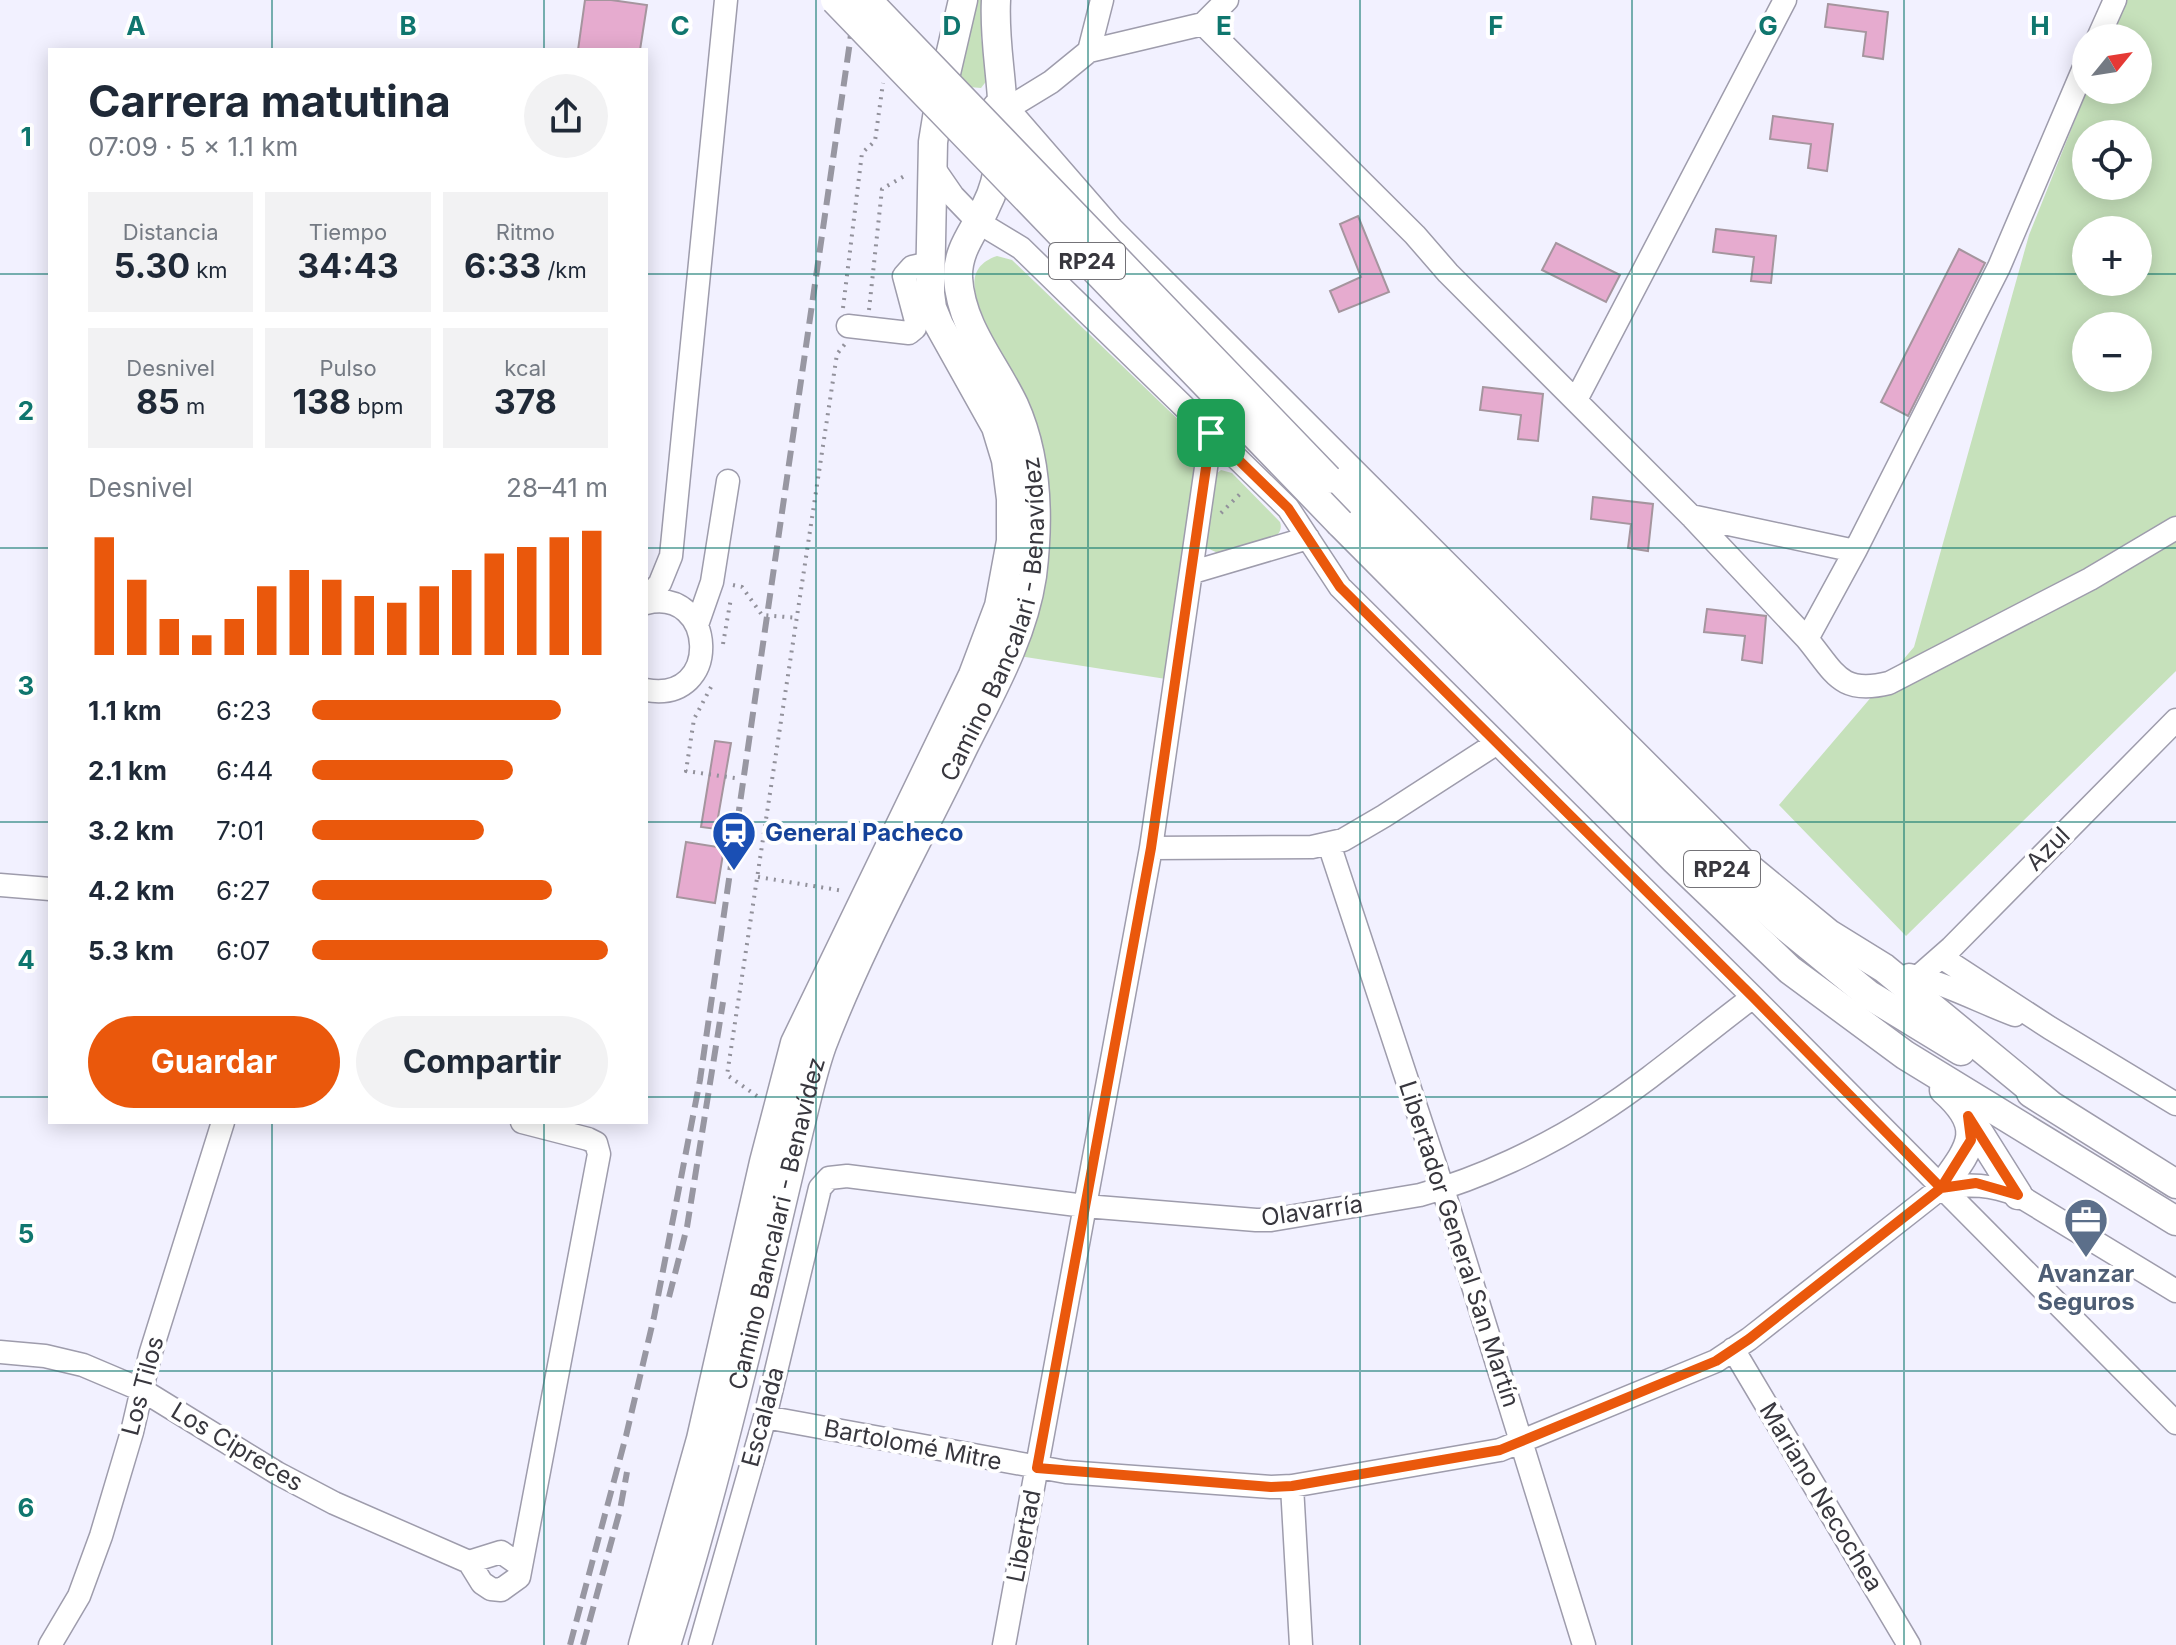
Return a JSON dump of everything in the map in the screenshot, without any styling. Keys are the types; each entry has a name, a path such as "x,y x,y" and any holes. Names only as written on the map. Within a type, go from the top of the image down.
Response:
{"main road":[{"name":"RP24","path":"835,0 1340,523 1749,932 1810,986 1905,1055 2176,1221"},
{"name":"RP24","path":"867,0 1328,479 1693,843 1797,937 1869,995 2176,1184"},
{"name":"Camino Bancalari - Benavídez","path":"643,1645 701,1439 776,1110 795,1043 986,643 999,606 1011,541 1011,499 1006,460 996,427 932,308 933,163 942,93 963,0"},
{"name":"Camino Bancalari - Benavídez","path":"666,1645 727,1434 820,1051 853,974 1002,669 1026,605 1036,534 1032,466 1026,436 1014,405 969,322 958,278 963,246 994,187 1005,110 996,30 996,0"},
{"path":"942,93 1005,110 1110,231 1744,864 1829,934 1884,968 2048,1103"},
{"path":"1905,1055 1954,1099 1968,1116 2018,1195"},
{"path":"1941,1188 1971,1140 1968,1116"}],"street":[{"path":"679,607 671,556 726,0"},
{"path":"1089,51 1102,0"},
{"path":"1005,110 1051,82 1089,51 1203,24 1227,0"},
{"path":"1576,400 1785,0"},
{"path":"2104,24 2115,0"},
{"path":"1203,24 1691,516 1807,639 1837,676 1850,685 1866,689 1889,683 2090,579 2176,528"},
{"path":"1807,639 1999,267 2072,96"},
{"path":"933,163 953,196 978,222 1021,248 1288,508 1340,587 2176,1423"},
{"path":"849,325 909,333 915,328 916,321 904,276 912,267 930,263"},
{"name":"Libertad","path":"1004,1645 1151,848 1211,433"},
{"path":"697,625 722,584 728,481"},
{"path":"1691,516 1855,551"},
{"path":"1193,572 1308,538"},
{"path":"648,598 660,583 671,556"},
{"path":"648,601 667,602 679,607 697,625 702,640 702,655 696,670 686,682 672,690 648,690"},
{"name":"Azul","path":"1918,977 2176,720"},
{"path":"1151,848 1312,847 1343,840 1497,743"},
{"name":"Libertador General San Martín","path":"1329,844 1443,1189 1584,1645"},
{"path":"0,885 48,889"},
{"path":"1941,957 2176,1104"},
{"path":"1884,968 1918,977 2050,1028"},
{"name":"Olavarría","path":"820,1188 829,1178 847,1176 1085,1206 1271,1220 1420,1195 1443,1189 1517,1156 1599,1113 1753,997"},
{"name":"Los Tilos","path":"50,1645 79,1596 101,1536 150,1355 222,1124"},
{"path":"469,1562 501,1552 521,1566 599,1154 596,1143 588,1139 530,1124"},
{"path":"1941,1188 1976,1183 2018,1195 2176,1291"},
{"name":"Escalada","path":"700,1645 765,1417 820,1188"},
{"name":"Bartolomé Mitre","path":"765,1417 1037,1468 1271,1487 1492,1451 1523,1442 1698,1370 1733,1349 1941,1188"},
{"name":"Mariano Necochea","path":"1733,1349 1909,1645"},
{"name":"Los Cipreces","path":"0,1352 45,1356 83,1365 142,1390 252,1458 334,1503 469,1562 482,1583 491,1589 501,1590 519,1577 521,1566"},
{"path":"1292,1486 1301,1645"}],"path":[{"path":"776,1110 727,1075 837,354 849,325 862,153 875,141 884,73"},
{"path":"837,354 845,347 882,189 933,163"},
{"path":"1217,517 1256,477"},
{"path":"723,645 722,584 742,587 762,615 798,618"},
{"path":"713,684 694,719 686,771 735,778"},
{"path":"758,877 866,895"}],"green space":[{"path":"974,0 982,0 981,37 988,79 981,88 958,86 959,61"},
{"path":"2123,0 2176,0 2176,671 1906,936 1779,805 1914,647 2029,235 2072,128 2072,200 2152,200 2152,120 2075,120 2081,104 2152,104 2152,24 2114,24"},
{"path":"997,256 1012,260 1188,429 1199,450 1166,679 1019,656 990,333 975,289 978,270"},
{"path":"1221,470 1232,473 1280,522 1276,536 1259,545 1220,554 1207,548 1205,540 1216,474"}],"building":[{"path":"585,0 647,5 640,48 578,48"},
{"path":"1828,4 1888,12 1883,59 1863,56 1866,32 1825,27"},
{"path":"1773,116 1833,124 1827,171 1808,168 1811,144 1770,139"},
{"path":"1358,216 1389,292 1339,312 1330,291 1361,277 1340,224"},
{"path":"1716,229 1776,236 1771,283 1751,281 1754,257 1713,252"},
{"path":"1556,243 1620,275 1606,302 1542,270"},
{"path":"1959,249 1985,263 1908,416 1881,402"},
{"path":"1483,387 1543,394 1538,441 1518,439 1521,415 1480,410"},
{"path":"1593,497 1653,504 1648,551 1628,548 1631,524 1591,519"},
{"path":"1707,609 1766,616 1762,663 1742,660 1745,636 1704,632"},
{"path":"715,741 731,743 716,829 701,827"},
{"path":"686,842 724,848 715,903 677,897"}],"railway":[{"path":"570,1645 654,1317 700,1080 856,0"},
{"path":"669,1297 687,1227 723,1002"},
{"path":"583,1645 620,1510 627,1472"}],"place":[{"name":"General Pacheco","path":"734,872"},
{"name":"Avanzar Seguros","path":"2086,1259"}],"route":[{"path":"1211,433 1151,848 1037,1468 1271,1487 1312,1483 1500,1450 1716,1361 1749,1339 1941,1188 1976,1183 2018,1195 1968,1116 1971,1140 1941,1188 1340,587 1288,508 1211,433"}]}
